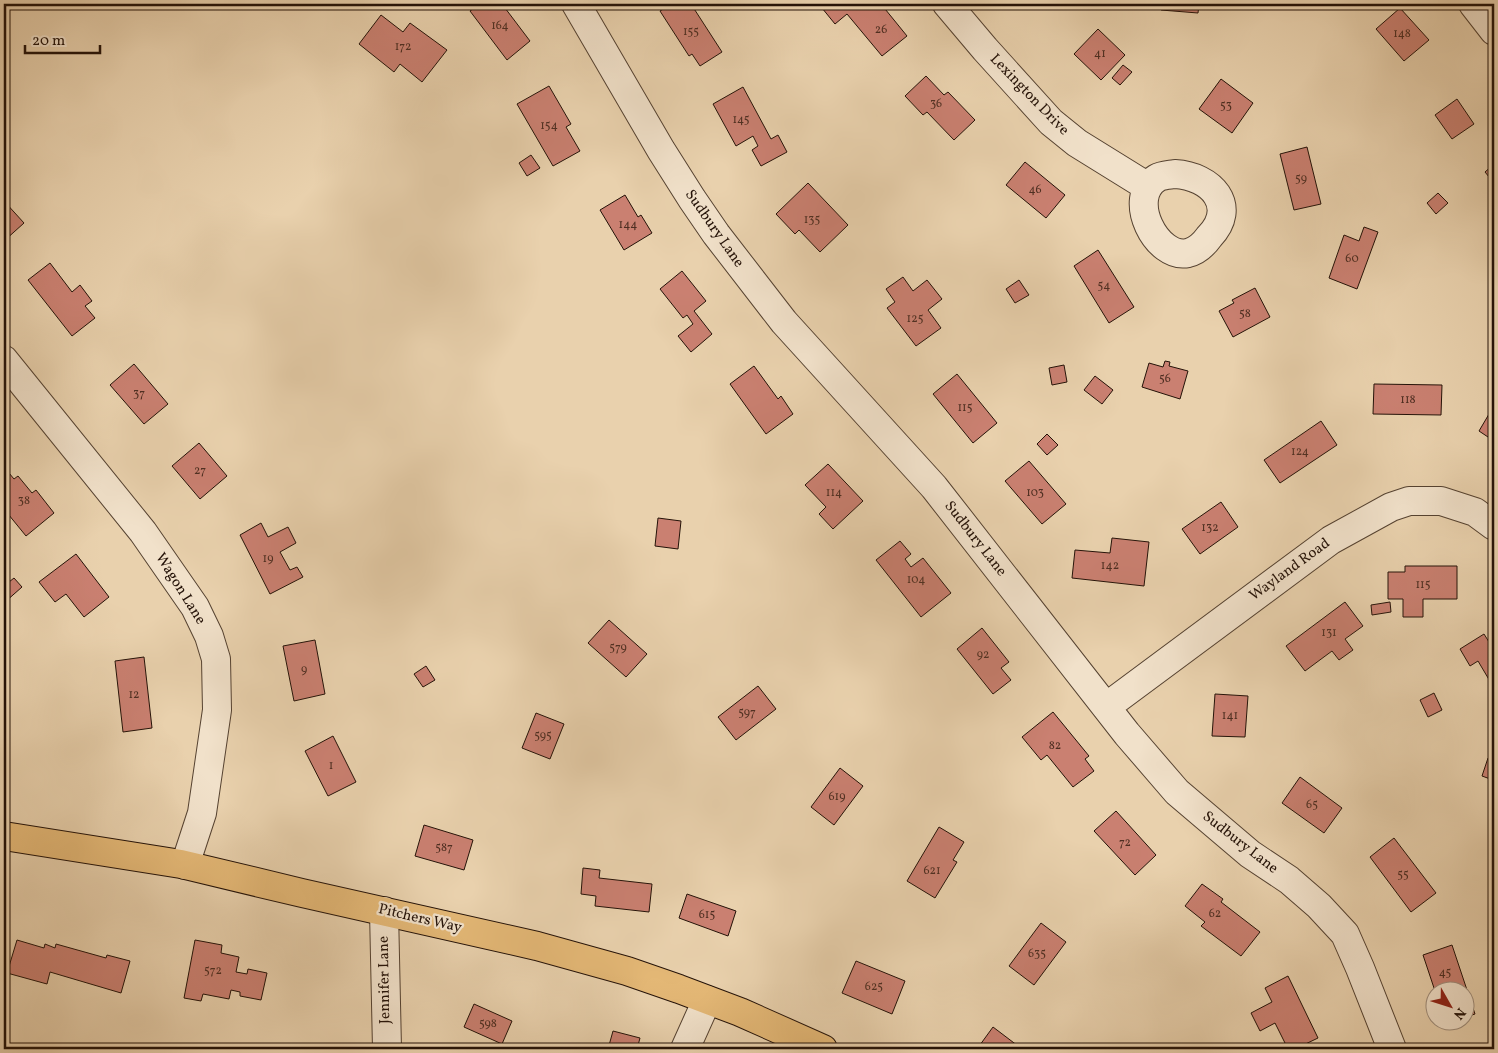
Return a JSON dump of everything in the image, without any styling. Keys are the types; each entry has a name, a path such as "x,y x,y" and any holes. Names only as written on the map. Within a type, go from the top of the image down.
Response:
{"main road":[{"name":"Pitchers Way","path":"4,836 186,865 570,955 627,971 740,1012 823,1049"}],"street":[{"name":"Sudbury Lane","path":"576,4 661,150 716,234 806,348 934,487 1106,707 1177,792 1250,854 1295,885 1319,906 1345,934 1392,1049"},
{"name":"Lexington Drive","path":"947,4 1051,122 1077,143 1148,187"},
{"path":"1473,4 1494,31"},
{"name":"Wagon Lane","path":"4,360 143,532 195,607 209,636 216,659 217,710 202,813 186,865"},
{"name":"Wayland Road","path":"1106,707 1331,540 1391,507 1409,501 1441,501 1475,512 1494,526"},
{"name":"Jennifer Lane","path":"384,911 386,1049"},
{"path":"685,1049 706,1000"}],"building":[{"path":"480,4 502,4 530,41 507,60 470,11"},
{"path":"672,4 691,4 722,52 700,66 692,54 689,56 660,11"},
{"path":"826,4 881,4 907,36 882,56 847,14 835,24 822,8"},
{"path":"1162,4 1199,4 1198,13 1161,10"},
{"path":"1400,8 1429,40 1404,61 1376,29"},
{"path":"381,15 403,32 410,23 447,50 422,82 400,64 394,72 359,44"},
{"path":"1098,29 1125,55 1101,80 1074,54"},
{"path":"1123,65 1132,72 1120,85 1112,78"},
{"path":"926,76 944,95 948,92 975,120 954,140 927,112 923,115 905,96"},
{"path":"1221,79 1253,103 1232,133 1199,109"},
{"path":"549,86 571,124 566,127 580,151 553,166 517,104"},
{"path":"743,87 771,139 778,135 787,152 761,166 752,150 758,146 753,136 736,146 713,104"},
{"path":"1457,99 1474,124 1452,139 1435,115"},
{"path":"1307,147 1321,204 1294,210 1280,154"},
{"path":"531,155 540,168 527,176 519,163"},
{"path":"1025,162 1065,195 1046,218 1006,185"},
{"path":"1494,164 1494,183 1485,172"},
{"path":"808,183 848,225 820,252 799,230 795,234 776,214"},
{"path":"1438,193 1448,203 1436,214 1427,203"},
{"path":"625,195 638,217 641,215 652,233 624,250 600,210"},
{"path":"4,201 24,223 4,241"},
{"path":"1364,227 1378,232 1357,289 1329,278 1344,235 1359,241"},
{"path":"1098,250 1134,307 1109,323 1074,266"},
{"path":"50,263 72,292 80,285 92,301 85,306 95,318 72,336 28,280"},
{"path":"682,271 706,301 694,311 712,334 691,352 678,336 693,324 687,315 683,318 660,289"},
{"path":"903,277 913,291 927,280 942,299 928,310 941,328 916,346 887,308 895,302 886,289"},
{"path":"1019,280 1029,295 1015,303 1006,289"},
{"path":"1255,288 1270,317 1233,337 1219,311 1234,303 1232,300"},
{"path":"1165,361 1170,362 1169,366 1188,371 1180,399 1142,387 1149,363 1163,367"},
{"path":"134,364 168,404 144,424 110,385"},
{"path":"1064,365 1067,382 1052,385 1049,368"},
{"path":"754,366 778,399 781,396 793,414 766,434 730,384"},
{"path":"957,374 997,423 973,443 933,394"},
{"path":"1095,376 1113,390 1102,404 1084,390"},
{"path":"1374,384 1442,385 1441,415 1373,414"},
{"path":"1492,409 1494,410 1494,441 1479,431"},
{"path":"1321,421 1337,445 1280,483 1264,460"},
{"path":"1047,434 1058,445 1047,455 1037,444"},
{"path":"199,443 227,476 200,499 172,466"},
{"path":"1029,461 1066,504 1042,524 1005,481"},
{"path":"828,464 863,501 833,529 819,514 826,507 805,485"},
{"path":"4,467 14,479 18,476 32,493 36,490 54,513 26,536 4,509"},
{"path":"1221,502 1238,527 1200,554 1182,529"},
{"path":"658,518 681,521 678,549 655,546"},
{"path":"261,523 268,537 288,527 296,543 280,552 290,570 297,567 303,577 270,594 240,535"},
{"path":"1112,538 1149,542 1144,586 1072,578 1075,550 1110,553"},
{"path":"900,541 911,554 905,559 911,567 923,558 951,593 921,617 876,560"},
{"path":"76,554 109,597 84,617 66,594 55,602 39,582"},
{"path":"1405,566 1457,566 1457,599 1423,599 1423,617 1403,617 1403,599 1388,599 1388,572 1405,572"},
{"path":"14,578 22,587 5,602 4,586"},
{"path":"1345,602 1363,626 1345,639 1353,650 1339,660 1332,651 1305,671 1286,646"},
{"path":"1390,602 1391,612 1372,615 1371,605"},
{"path":"609,620 647,654 626,677 588,643"},
{"path":"982,628 1009,662 1001,668 1011,680 993,694 957,649"},
{"path":"1484,634 1494,650 1494,688 1478,661 1470,666 1460,649"},
{"path":"315,640 325,694 294,701 283,646"},
{"path":"144,657 152,728 123,732 115,661"},
{"path":"426,666 435,680 423,687 414,674"},
{"path":"758,686 776,709 736,740 718,717"},
{"path":"1434,693 1442,710 1428,717 1420,700"},
{"path":"1215,694 1248,696 1245,737 1212,736"},
{"path":"1053,712 1089,756 1085,759 1094,771 1073,787 1047,755 1041,760 1022,737"},
{"path":"536,713 564,724 550,759 522,748"},
{"path":"333,736 356,782 328,796 305,751"},
{"path":"1488,758 1494,761 1493,780 1482,776"},
{"path":"840,768 863,786 834,825 811,807"},
{"path":"1300,777 1342,808 1324,833 1282,803"},
{"path":"1116,811 1156,855 1135,875 1094,831"},
{"path":"424,825 473,840 464,870 415,856"},
{"path":"939,827 964,842 953,860 957,862 935,898 907,881"},
{"path":"1394,838 1436,893 1411,912 1370,857"},
{"path":"583,868 600,870 599,878 652,884 649,912 595,906 596,896 581,894"},
{"path":"1202,884 1223,899 1221,902 1260,932 1241,956 1201,926 1205,922 1185,906"},
{"path":"687,894 736,911 728,936 679,918"},
{"path":"1041,923 1066,942 1034,985 1009,966"},
{"path":"17,940 44,948 45,944 55,948 56,944 106,958 107,955 130,961 121,993 50,972 47,984 7,973"},
{"path":"195,940 222,945 221,953 239,957 236,972 247,974 248,969 267,973 261,1000 240,996 240,992 231,990 229,999 203,994 201,1001 184,998"},
{"path":"1452,945 1464,980 1431,980 1423,955"},
{"path":"856,961 905,981 892,1014 842,993"},
{"path":"1288,976 1318,1038 1295,1049 1288,1049 1275,1023 1260,1031 1251,1013 1272,1002 1265,988"},
{"path":"474,1004 512,1021 502,1044 464,1027"},
{"path":"993,1027 1022,1049 977,1049"},
{"path":"613,1031 640,1038 637,1049 608,1049"}]}
